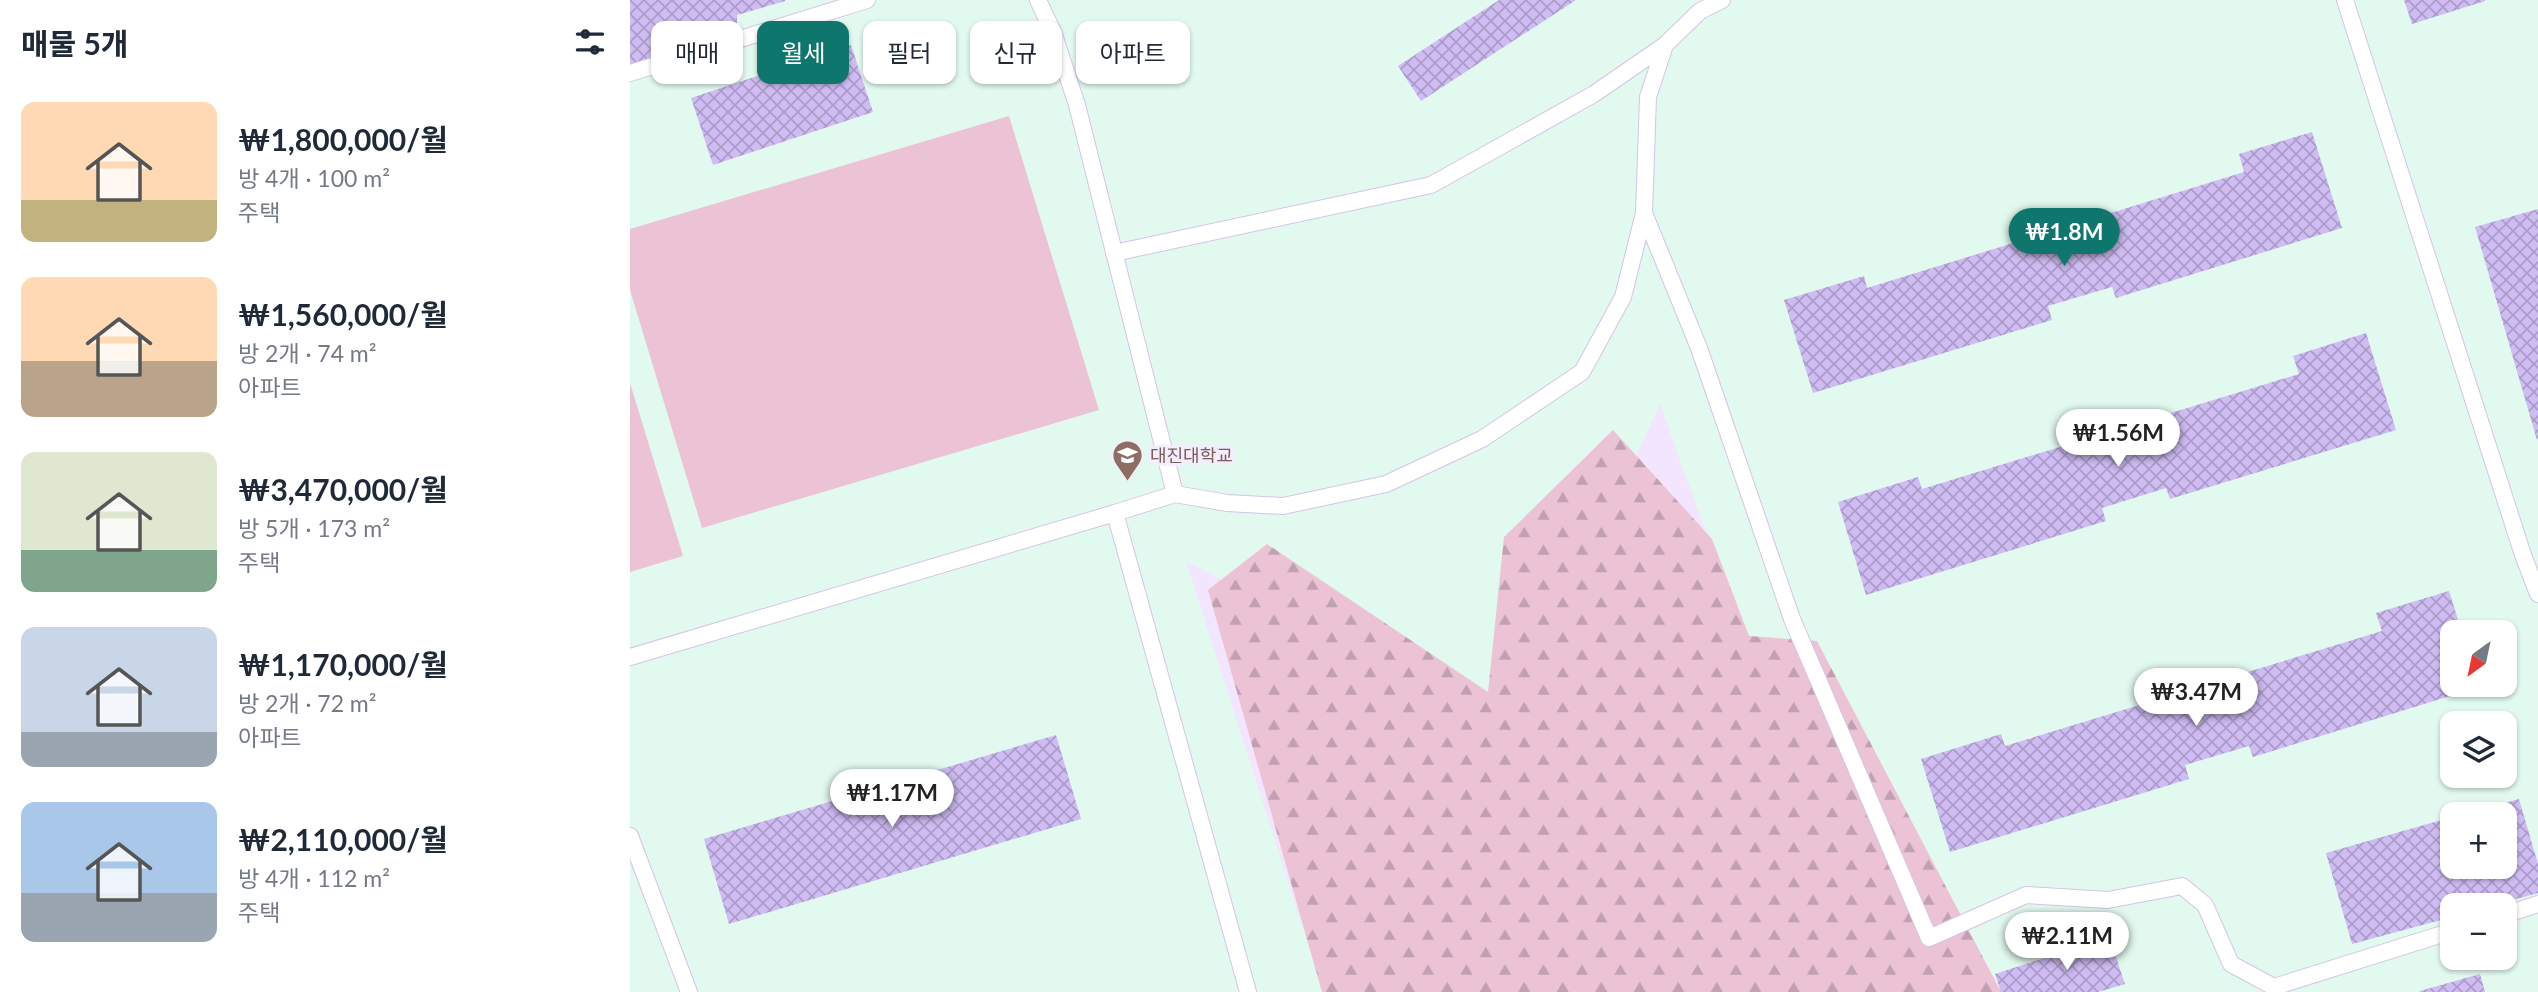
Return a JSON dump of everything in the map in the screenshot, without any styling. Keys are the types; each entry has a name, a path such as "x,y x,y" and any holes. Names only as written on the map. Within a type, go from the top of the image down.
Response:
{"lane":[{"path":"630,73 867,0"},
{"path":"1038,0 1054,32 1077,105 1175,494"},
{"path":"1114,253 1431,185 1594,94 1665,46 1700,11 1722,0"},
{"path":"2345,0 2523,555 2538,594"},
{"path":"630,657 1175,494 1227,503 1283,506 1386,484 1482,439 1582,372 1623,297 1644,214 1648,97 1665,46"},
{"path":"1644,214 1699,348 1792,619 1929,938 2026,895 2108,900 2182,886 2205,905 2231,964 2279,989 2440,935"},
{"path":"1115,513 1248,992"},
{"path":"630,836 689,992"},
{"path":"2517,911 2538,904"}],"shaded area":[{"name":"대진대학교","path":"630,0 2538,0 2538,992 1900,992 1782,745 1660,404 1509,736 1186,561 1323,992 630,992"}],"green space":[{"path":"1009,116 1099,410 702,528 630,290 630,229"},
{"path":"630,383 683,556 630,572"},
{"path":"1613,430 1712,539 1749,636 1817,641 1999,988 2008,992 1322,992 1208,590 1267,544 1488,692 1504,537"}],"building":[{"path":"630,0 785,0 737,15 737,21 651,21 651,60 630,66"},
{"path":"1499,0 1576,0 1421,101 1398,66"},
{"path":"2404,0 2485,0 2485,1 2412,24"},
{"path":"851,45 873,112 713,165 691,98 733,84 743,84 743,81 757,76 757,84 849,84"},
{"path":"2312,132 2342,228 2116,298 2112,287 2048,306 2052,320 1813,393 1784,300 1864,276 1867,288 2244,172 2239,154"},
{"path":"2538,209 2538,439 2537,440 2475,227"},
{"path":"2366,333 2396,430 2170,499 2166,488 2102,508 2106,521 1866,595 1838,502 1918,477 1922,489 2299,374 2293,356"},
{"path":"2449,591 2458,620 2440,620 2440,697 2447,697 2253,757 2249,746 2185,765 2189,779 1950,852 1921,759 2001,734 2005,746 2382,631 2376,613"},
{"path":"1056,735 1081,819 729,924 704,839"},
{"path":"2519,799 2538,864 2538,893 2517,899 2517,893 2440,893 2440,920 2352,944 2326,853 2440,820 2440,879 2517,879 2517,802 2508,802"},
{"path":"2109,937 2125,984 2098,992 2001,992 1995,974"},
{"path":"2480,974 2485,992 2420,992 2420,991"}],"place":[{"name":"대진대학교","path":"1127,482"}]}
